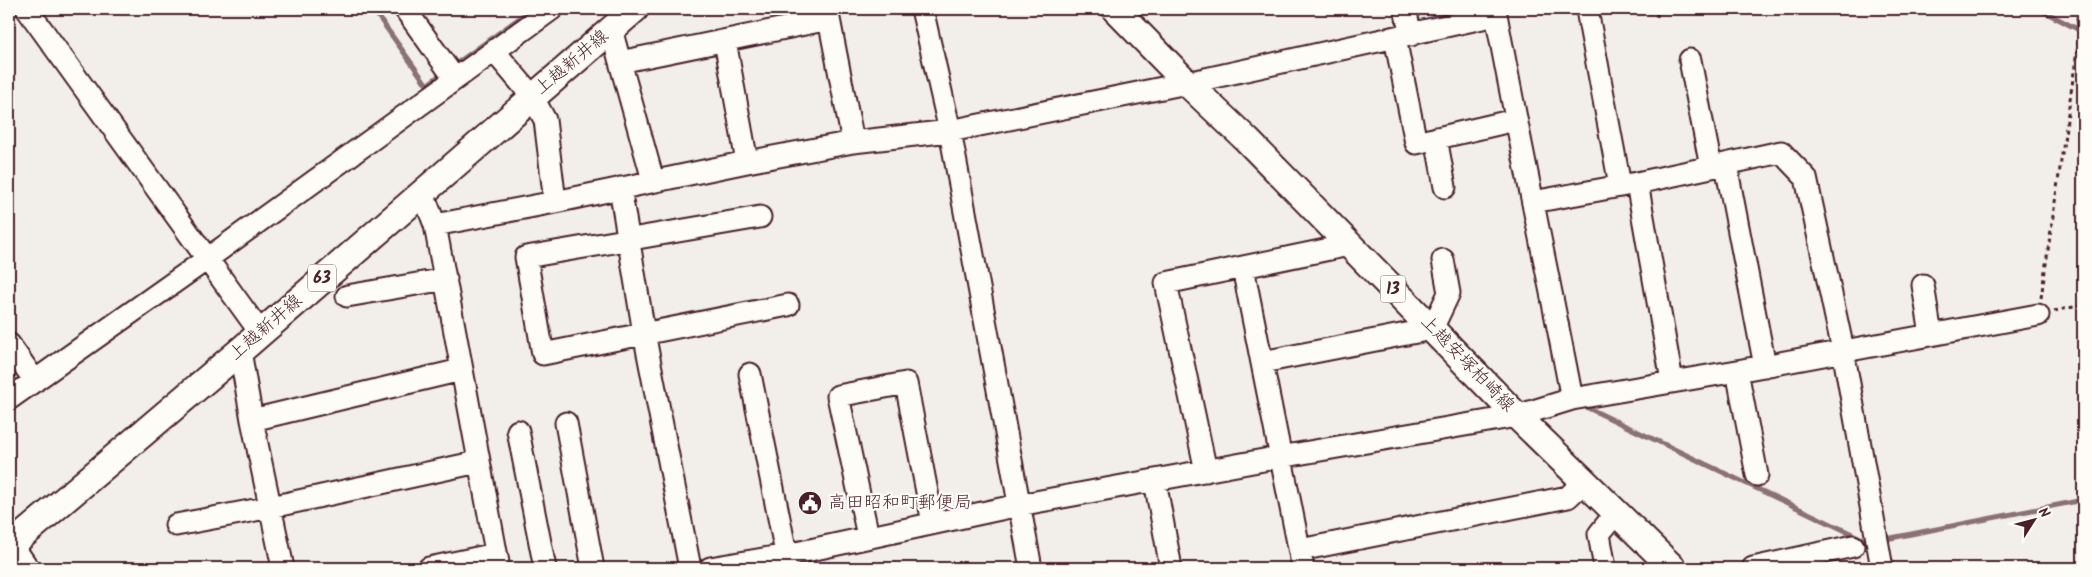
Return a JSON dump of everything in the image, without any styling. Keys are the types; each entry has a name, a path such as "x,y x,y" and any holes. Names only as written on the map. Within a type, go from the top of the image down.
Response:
{"main road":[{"name":"上越安塚柏崎線","path":"1114,9 1247,140 1517,416 1615,514 1673,568"},
{"name":"上越新井線","path":"10,546 240,350 532,96 618,17"}],"street":[{"path":"27,9 260,332"},
{"path":"405,9 455,79"},
{"path":"9,399 207,259 552,9"},
{"path":"922,9 950,131 1031,568"},
{"path":"1405,9 1403,37 1416,143 1515,120"},
{"path":"1586,10 1629,184 1672,382"},
{"path":"435,225 555,202 653,180 853,142 950,131 1403,37 1496,12 1515,120 1534,202 1572,399"},
{"path":"618,17 620,62 653,180"},
{"path":"620,62 829,19 853,142"},
{"path":"725,41 748,162"},
{"path":"494,51 532,96 546,120 555,202"},
{"path":"1690,60 1719,166 1765,366"},
{"path":"1436,138 1445,187"},
{"path":"1534,202 1781,152 1806,178 1844,350 1882,568"},
{"path":"620,188 644,334 690,568"},
{"path":"422,191 435,225 498,561 428,568"},
{"path":"760,217 526,257 543,354 788,305"},
{"path":"1206,471 1166,283 1349,244"},
{"path":"1263,362 1432,329 1449,293 1442,260"},
{"path":"1243,268 1301,559 1568,497 1584,481"},
{"path":"347,296 446,279"},
{"path":"1923,284 1931,334"},
{"path":"710,568 788,562 868,536 1019,505 1517,416 1572,399 1765,366 2038,315"},
{"path":"9,344 35,381"},
{"path":"240,350 252,420 283,568"},
{"path":"252,420 461,370"},
{"path":"1737,371 1756,475"},
{"path":"750,374 788,562"},
{"path":"868,536 838,396 906,383 933,523"},
{"path":"566,423 594,568"},
{"path":"518,431 546,568"},
{"path":"176,525 271,507 478,462"},
{"path":"1154,481 1171,568"},
{"path":"1605,568 1599,534 1615,514"},
{"path":"10,546 28,568"},
{"path":"1753,568 1854,546"}],"path":[{"path":"1640,9 1662,17"},
{"path":"2075,9 2080,31 2038,315 2083,305"}],"waterway":[{"path":"373,9 427,85 444,72"},
{"path":"453,66 532,9"},
{"path":"2039,9 2083,32"},
{"path":"1586,407 1869,542 1872,541"},
{"path":"1881,540 2083,500"}],"place":[{"name":"高田昭和町郵便局","path":"810,503"}]}
